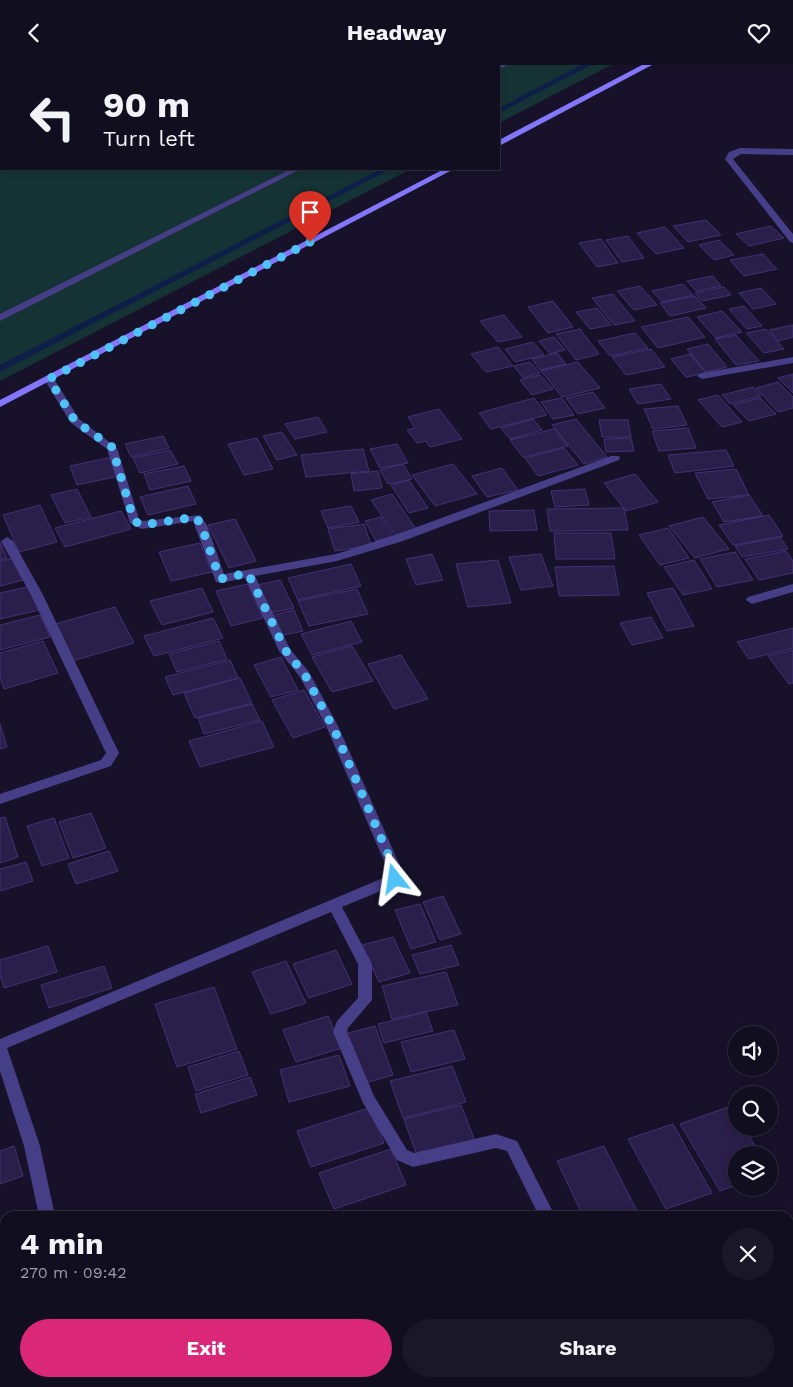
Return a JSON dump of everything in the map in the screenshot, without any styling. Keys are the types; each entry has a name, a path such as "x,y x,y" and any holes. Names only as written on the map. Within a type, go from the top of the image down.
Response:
{"main road":[{"path":"500,142 648,65"},
{"path":"0,404 448,170"}],"street":[{"path":"793,152 740,151 732,154 729,159 793,240"},
{"path":"0,318 295,170"},
{"path":"702,376 793,360"},
{"path":"49,379 75,421 112,447 134,521 142,525 196,517 201,525 220,579 337,557 390,540 615,458"},
{"path":"0,799 106,763 113,753 37,595 7,541"},
{"path":"0,1045 395,879 394,868 334,729 305,675 286,651 248,573"},
{"path":"752,600 793,588"},
{"path":"334,904 365,964 366,1000 342,1025 340,1032 368,1099 402,1155 413,1160 496,1141 506,1143 512,1146 545,1211"},
{"path":"0,1049 32,1146 46,1211"}],"green space":[{"path":"500,65 611,65 500,122"},
{"path":"0,170 409,170 0,381"}],"building":[{"path":"706,220 721,235 688,242 673,226"},
{"path":"771,226 784,238 749,246 736,234"},
{"path":"665,227 684,248 656,254 637,233"},
{"path":"628,236 644,258 622,262 606,240"},
{"path":"601,239 618,263 597,267 579,243"},
{"path":"719,240 734,255 714,260 699,245"},
{"path":"763,254 777,269 744,276 730,260"},
{"path":"713,276 721,286 696,291 687,281"},
{"path":"683,284 693,295 662,302 652,291"},
{"path":"640,286 657,305 634,310 617,291"},
{"path":"724,287 731,295 702,301 695,293"},
{"path":"761,288 776,304 753,309 739,293"},
{"path":"613,294 635,321 614,325 592,298"},
{"path":"695,296 706,308 670,316 660,303"},
{"path":"553,301 573,327 548,333 528,307"},
{"path":"744,306 762,326 747,329 729,309"},
{"path":"597,308 611,325 590,329 576,312"},
{"path":"722,311 742,332 716,338 697,317"},
{"path":"504,315 522,337 498,342 480,321"},
{"path":"688,317 705,337 658,348 641,327"},
{"path":"793,325 793,337 778,341 769,330"},
{"path":"580,329 599,354 576,360 556,334"},
{"path":"766,329 784,349 764,353 746,333"},
{"path":"635,333 648,348 610,356 598,341"},
{"path":"736,335 759,361 736,365 715,339"},
{"path":"554,337 565,350 550,354 539,341"},
{"path":"533,342 544,355 515,362 505,349"},
{"path":"708,344 727,367 706,372 687,349"},
{"path":"498,347 513,366 486,372 471,354"},
{"path":"651,349 665,367 626,375 612,357"},
{"path":"557,353 566,364 540,370 532,359"},
{"path":"690,354 706,373 686,377 671,359"},
{"path":"530,362 540,373 523,378 514,366"},
{"path":"578,362 600,388 562,397 541,371"},
{"path":"793,374 793,393 778,378"},
{"path":"540,375 553,389 532,395 520,380"},
{"path":"778,382 793,397 793,408 778,412 756,388"},
{"path":"661,384 671,399 638,404 629,389"},
{"path":"753,387 761,396 730,404 722,395"},
{"path":"593,392 605,408 578,414 566,398"},
{"path":"718,395 742,422 722,427 698,400"},
{"path":"534,398 547,415 491,429 479,413"},
{"path":"562,398 574,415 553,419 541,402"},
{"path":"760,398 776,414 749,421 733,405"},
{"path":"678,406 687,425 653,429 644,409"},
{"path":"439,409 462,439 430,447 426,441 417,443 407,430 415,428 408,417"},
{"path":"318,417 327,432 295,439 285,424"},
{"path":"533,419 542,430 510,439 501,428"},
{"path":"576,419 607,457 584,464 552,425"},
{"path":"599,420 628,420 631,437 602,437"},
{"path":"688,428 696,448 659,451 652,431"},
{"path":"554,429 568,446 523,457 510,440"},
{"path":"282,432 297,455 277,460 263,436"},
{"path":"163,436 169,448 131,457 125,444"},
{"path":"257,438 273,469 244,475 228,444"},
{"path":"631,438 634,451 606,452 604,439"},
{"path":"397,444 408,463 380,468 370,449"},
{"path":"564,448 578,465 538,476 525,458"},
{"path":"363,449 369,471 306,477 301,455"},
{"path":"170,450 178,464 140,473 133,458"},
{"path":"726,450 734,466 675,473 668,455"},
{"path":"112,457 119,476 77,485 70,466"},
{"path":"403,464 412,479 388,484 380,470"},
{"path":"453,464 477,494 435,506 412,475"},
{"path":"184,466 191,481 150,490 144,474"},
{"path":"502,468 518,490 487,497 472,476"},
{"path":"736,469 749,495 708,499 695,473"},
{"path":"378,471 382,488 354,491 351,474"},
{"path":"635,474 658,502 626,511 604,483"},
{"path":"409,480 428,508 409,513 391,485"},
{"path":"188,486 196,504 148,515 140,497"},
{"path":"77,489 91,517 65,523 51,495"},
{"path":"585,489 589,505 555,507 551,491"},
{"path":"392,494 416,529 395,535 371,500"},
{"path":"749,495 763,516 724,522 712,502"},
{"path":"40,505 57,542 19,552 3,515"},
{"path":"351,506 359,522 328,528 321,511"},
{"path":"624,508 628,530 550,531 547,509"},
{"path":"534,510 537,530 490,531 489,511"},
{"path":"121,511 131,529 65,547 55,528"},
{"path":"769,515 783,536 733,545 719,525"},
{"path":"381,517 393,536 376,541 365,521"},
{"path":"703,517 729,549 695,558 669,526"},
{"path":"235,519 256,561 229,568 208,525"},
{"path":"364,524 371,545 335,551 328,529"},
{"path":"668,528 689,558 660,565 639,535"},
{"path":"554,533 611,533 615,559 556,559"},
{"path":"780,537 788,549 742,557 735,546"},
{"path":"0,542 7,558 0,560"},
{"path":"200,543 212,572 171,581 159,552"},
{"path":"786,551 793,561 793,573 759,580 745,559"},
{"path":"735,552 753,580 717,587 700,559"},
{"path":"432,554 443,580 416,585 406,559"},
{"path":"541,554 553,586 521,590 509,557"},
{"path":"14,558 23,580 0,586 0,561"},
{"path":"498,560 511,603 468,607 456,564"},
{"path":"694,560 712,589 683,595 664,567"},
{"path":"351,564 361,586 298,600 288,578"},
{"path":"614,566 619,595 559,596 555,567"},
{"path":"280,580 294,608 271,613 257,585"},
{"path":"248,584 263,618 231,626 216,591"},
{"path":"31,586 40,610 0,619 0,593"},
{"path":"202,588 213,612 162,625 150,601"},
{"path":"673,588 694,626 667,631 647,593"},
{"path":"357,589 368,614 309,626 298,601"},
{"path":"115,607 134,643 72,661 55,624"},
{"path":"294,610 303,631 279,636 270,616"},
{"path":"40,615 50,637 0,650 0,625"},
{"path":"651,617 663,638 632,645 620,623"},
{"path":"213,618 223,638 154,656 144,636"},
{"path":"351,621 362,642 312,655 301,634"},
{"path":"793,628 793,648 749,659 737,642"},
{"path":"43,641 58,673 4,689 0,678 0,653"},
{"path":"219,641 227,659 177,672 169,654"},
{"path":"352,646 373,681 332,692 312,657"},
{"path":"793,650 793,683 789,684 768,656"},
{"path":"401,655 428,699 394,709 368,664"},
{"path":"281,657 298,690 271,697 254,665"},
{"path":"230,660 238,678 173,695 165,677"},
{"path":"240,678 252,703 195,718 184,693"},
{"path":"304,690 325,727 293,738 272,700"},
{"path":"252,704 260,720 204,734 198,718"},
{"path":"262,721 274,747 200,767 189,741"},
{"path":"0,724 7,747 0,749"},
{"path":"91,813 106,848 73,858 59,822"},
{"path":"5,817 18,857 0,863 0,818"},
{"path":"54,818 69,858 42,866 27,826"},
{"path":"109,851 118,871 76,884 68,864"},
{"path":"26,862 33,881 0,891 0,869"},
{"path":"443,896 461,934 440,940 423,902"},
{"path":"420,904 436,942 411,949 395,910"},
{"path":"393,937 410,973 379,982 362,945"},
{"path":"451,945 459,965 420,974 412,955"},
{"path":"48,946 57,972 4,988 0,975 0,960"},
{"path":"336,950 352,984 309,998 293,964"},
{"path":"286,961 306,1003 271,1014 252,972"},
{"path":"104,966 112,988 49,1008 41,985"},
{"path":"446,972 458,1005 392,1019 382,986"},
{"path":"214,987 237,1049 177,1067 155,1004"},
{"path":"426,1012 433,1031 384,1043 378,1024"},
{"path":"328,1016 342,1048 296,1062 283,1030"},
{"path":"375,1026 393,1075 362,1084 344,1034"},
{"path":"454,1030 465,1059 411,1072 401,1042"},
{"path":"239,1051 248,1075 196,1091 188,1067"},
{"path":"339,1055 350,1086 289,1102 280,1070"},
{"path":"452,1066 466,1102 403,1118 390,1081"},
{"path":"250,1077 257,1095 201,1113 195,1094"},
{"path":"461,1105 475,1141 417,1156 404,1119"},
{"path":"728,1107 728,1136 749,1136 755,1146 728,1146 728,1188 720,1191 680,1124"},
{"path":"369,1108 384,1143 311,1167 297,1131"},
{"path":"673,1124 712,1193 666,1209 628,1139"},
{"path":"14,1146 23,1176 0,1184 0,1151"},
{"path":"604,1146 637,1211 581,1211 557,1161"},
{"path":"391,1149 406,1185 334,1209 319,1173"}],"waterway":[{"path":"500,110 587,65"},
{"path":"0,369 385,170"}],"route":[{"path":"310,242 49,379 75,421 112,447 134,521 142,525 196,517 201,525 220,579 248,573 286,651 305,675 334,729 394,868 395,879"}]}
